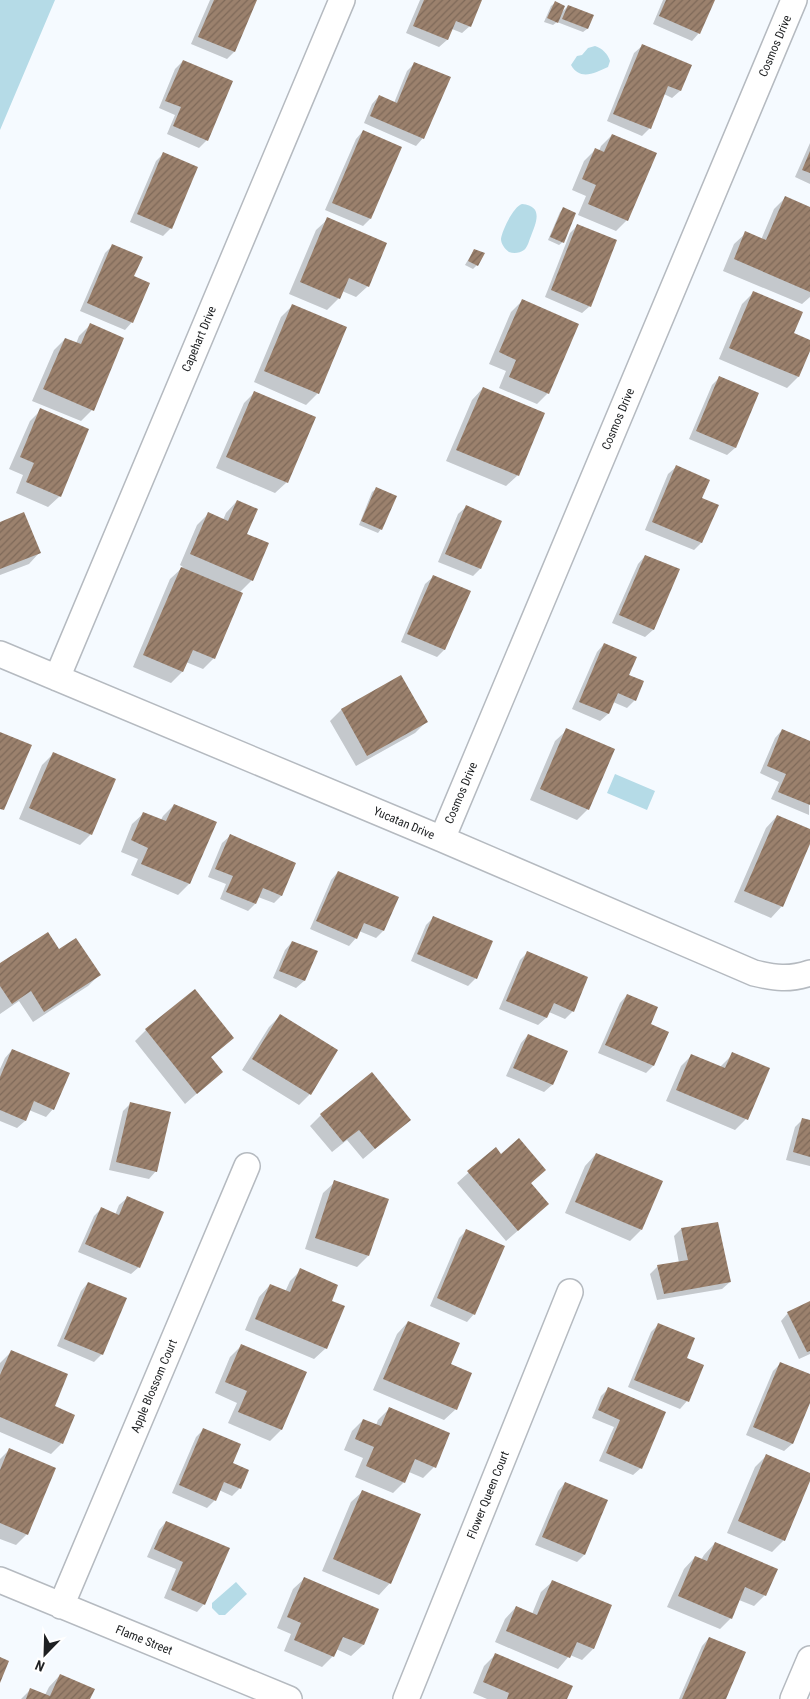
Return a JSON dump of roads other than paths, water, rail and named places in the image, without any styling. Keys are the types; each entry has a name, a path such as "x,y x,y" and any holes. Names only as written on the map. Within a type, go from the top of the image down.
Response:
{"street":[{"name":"Capehart Drive","path":"57,678 342,0"},
{"name":"Cosmos Drive","path":"442,839 794,0"},
{"name":"Yucatan Drive","path":"0,654 442,839 754,973 768,977 794,978 810,974"},
{"name":"Apple Blossom Court","path":"61,1606 247,1166"},
{"name":"Flower Queen Court","path":"406,1699 570,1292"},
{"name":"Flame Street","path":"0,1580 289,1699"},
{"path":"793,1699 808,1668"}],"water":[{"path":"0,0 55,0 0,130"},
{"path":"595,46 608,56 610,61 608,67 588,74 579,73 571,65 577,56 582,55 588,48"},
{"path":"522,204 529,205 536,212 535,226 525,249 511,253 502,245 501,239 506,224 515,209"},
{"path":"615,774 655,791 647,810 607,793"},
{"path":"236,1582 247,1594 225,1615 219,1615 212,1608 212,1603"}]}
